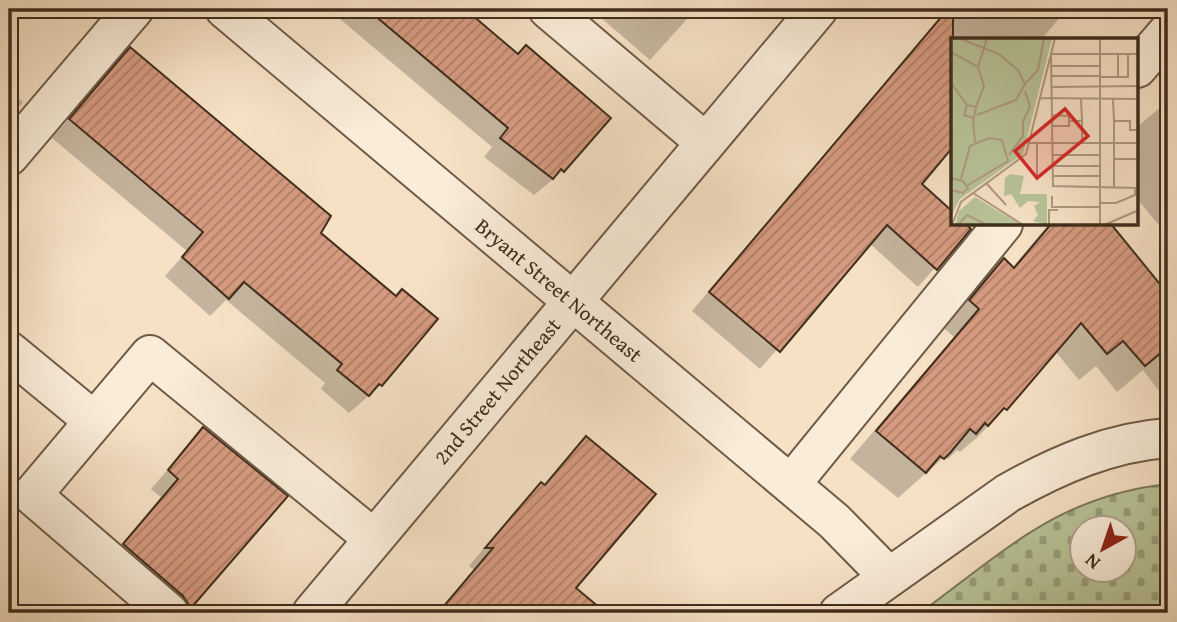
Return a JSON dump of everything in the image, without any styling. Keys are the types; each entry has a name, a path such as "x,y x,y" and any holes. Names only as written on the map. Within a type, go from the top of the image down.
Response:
{"street":[{"path":"9,156 134,9"},
{"name":"Bryant Street Northeast","path":"225,9 791,484 834,521 889,577"},
{"path":"548,9 705,142"},
{"name":"2nd Street Northeast","path":"312,613 818,9"},
{"path":"1138,67 1168,32"},
{"path":"791,484 1001,226"},
{"path":"9,351 94,421"},
{"path":"169,613 32,495 150,355 374,539"},
{"path":"839,613 1008,493 1037,477 1097,452 1168,438"}],"green space":[{"path":"1168,484 1168,613 920,613 1007,548 1064,514 1095,500 1129,490"}],"building":[{"path":"367,9 465,9 518,54 526,45 611,118 564,172 561,169 553,179 500,138 508,128"},
{"path":"948,9 953,9 951,149 922,184 951,210 951,226 968,226 971,229 937,270 887,225 780,352 709,292"},
{"path":"130,47 331,216 321,233 396,296 402,289 438,319 382,386 379,384 369,396 337,370 342,364 244,282 229,299 182,257 203,232 69,119"},
{"path":"1049,226 1113,226 1168,294 1168,347 1145,366 1123,341 1107,354 1081,323 1007,410 1004,408 988,426 985,423 976,434 970,429 944,459 940,456 926,473 876,431 979,309 969,300 1004,258 1014,268"},
{"path":"203,427 288,496 191,608 183,596 123,544 178,479 168,470"},
{"path":"586,436 656,494 576,588 606,613 438,613 493,548 485,548 541,482 545,485"}]}
